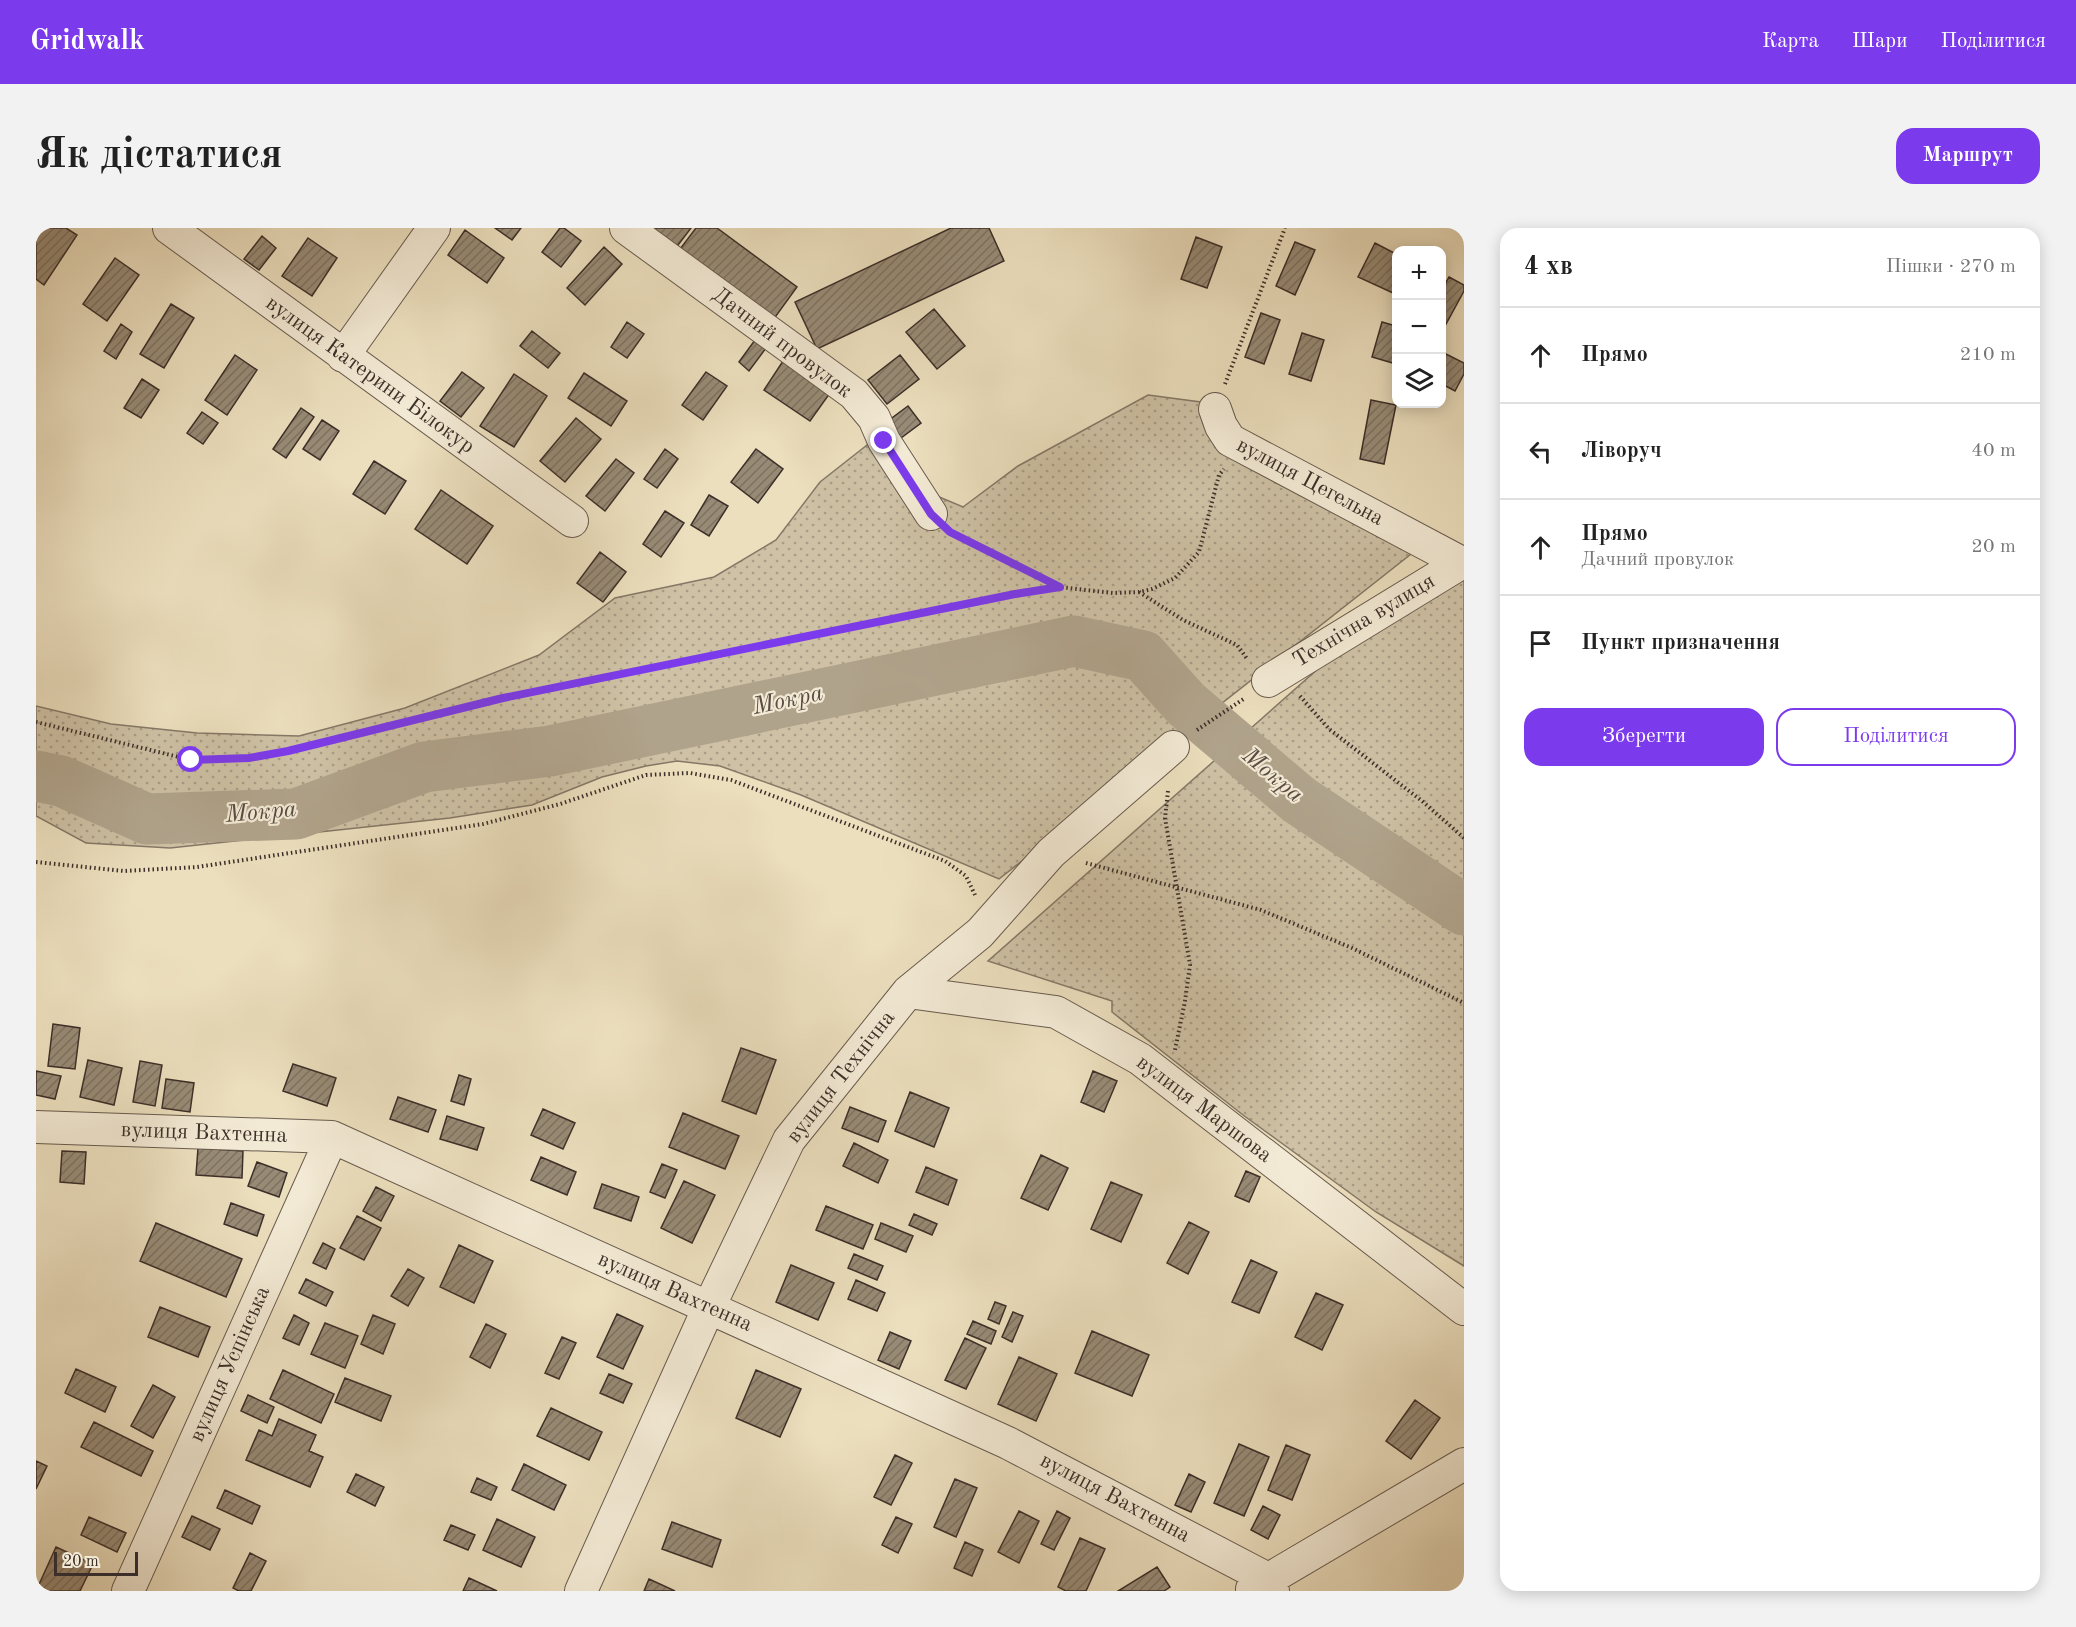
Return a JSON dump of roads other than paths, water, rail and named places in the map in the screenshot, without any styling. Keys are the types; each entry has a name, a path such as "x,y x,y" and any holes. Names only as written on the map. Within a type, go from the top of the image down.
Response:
{"street":[{"name":"вулиця Катерини Білокур","path":"169,228 572,521"},
{"path":"343,356 434,228"},
{"name":"Дачний провулок","path":"626,228 854,394 874,418 884,441 931,514"},
{"name":"вулиця Цегельна","path":"1215,409 1221,426 1230,440 1462,563"},
{"name":"Технічна вулиця","path":"1265,683 1462,563"},
{"name":"вулиця Технічна","path":"581,1591 709,1307 789,1140 908,993 981,933 1051,853 1184,739"},
{"name":"вулиця Маршова","path":"908,993 1056,1012 1140,1059 1464,1309"},
{"name":"вулиця Вахтенна","path":"36,1127 332,1137 1008,1443 1263,1587"},
{"name":"вулиця Успінська","path":"128,1591 332,1137"},
{"path":"1263,1587 1464,1464"}],"waterway":[{"name":"Мокра","path":"36,776 61,781 147,819 296,814 424,767 550,751 1074,641 1143,656 1186,704 1299,800 1464,910"}]}
